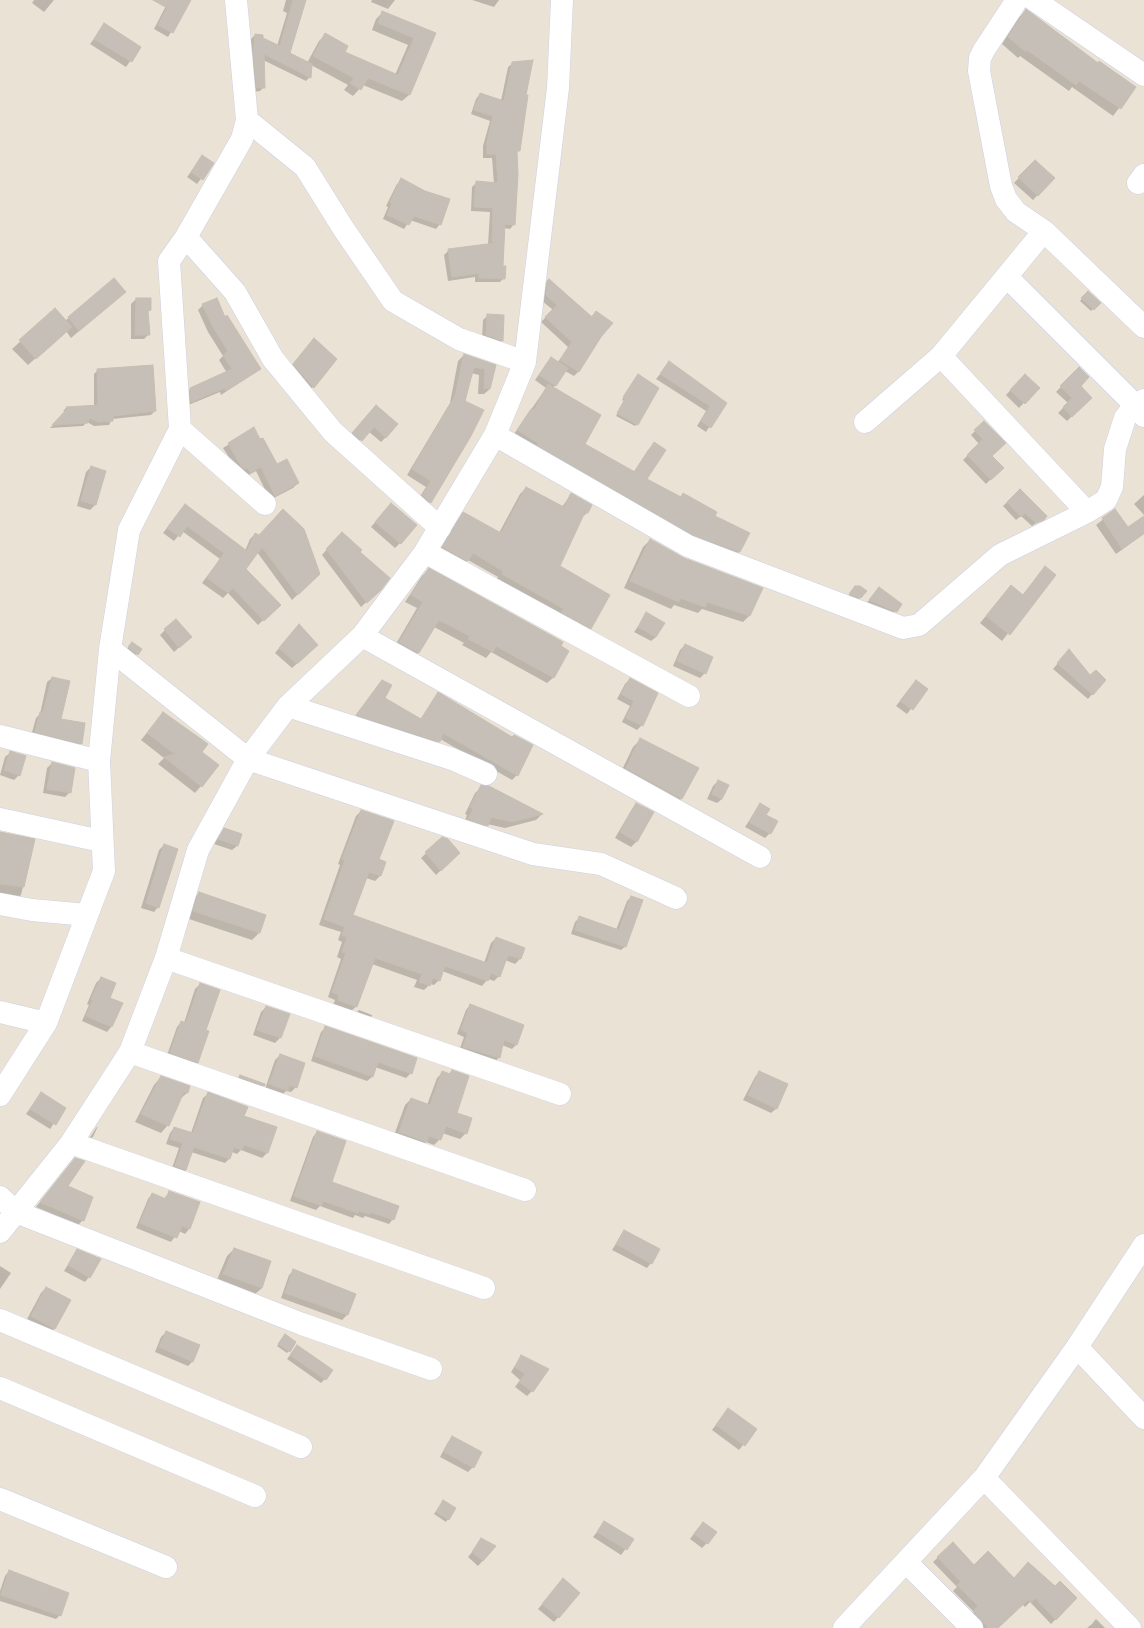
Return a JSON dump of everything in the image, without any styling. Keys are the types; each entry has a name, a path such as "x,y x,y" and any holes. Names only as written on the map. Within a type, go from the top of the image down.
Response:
{"street":[{"path":"0,1095 46,1023 104,871 101,841 99,761 110,648 129,530 180,429 169,261 186,237 242,139 247,120 236,0"},
{"path":"0,1232 71,1142 130,1052 166,958 198,850 248,759 288,706 362,636 426,552 495,435 525,362 558,88 562,0"},
{"path":"1017,0 984,50 980,58 979,71 1001,186 1006,199 1016,212 1044,231 1144,327"},
{"path":"1034,0 1144,75"},
{"path":"247,120 305,167 343,228 393,301 459,339 525,362"},
{"path":"865,422 942,356 1044,231"},
{"path":"186,237 235,292 273,359 332,432 440,528"},
{"path":"495,435 688,546 904,628 920,625 1000,555 1087,512 1106,500 1112,487 1115,449 1125,418 1141,407 1007,277"},
{"path":"942,356 1087,512"},
{"path":"180,429 265,504"},
{"path":"426,552 689,696"},
{"path":"362,636 760,857"},
{"path":"110,648 248,759 533,854 601,864 676,898"},
{"path":"288,706 452,759 486,774"},
{"path":"0,736 99,761"},
{"path":"0,819 101,841"},
{"path":"0,904 32,910 88,915"},
{"path":"166,958 560,1094"},
{"path":"0,1012 46,1023"},
{"path":"130,1052 524,1190"},
{"path":"71,1142 484,1288"},
{"path":"0,1197 16,1212 302,1324 432,1369"},
{"path":"844,1628 984,1478 1077,1347 1142,1250"},
{"path":"0,1320 301,1447"},
{"path":"1077,1347 1144,1418"},
{"path":"0,1388 255,1496"},
{"path":"984,1478 1130,1628"},
{"path":"0,1500 166,1567"},
{"path":"906,1562 972,1628"}],"building":[{"path":"153,0 191,0 173,33 158,25 167,8"},
{"path":"293,0 306,0 290,53 312,64 311,78 264,54 265,88 257,88 253,53 255,34 263,35 263,38 280,46"},
{"path":"1026,9 1098,63 1099,61 1136,87 1121,109 1079,81 1076,85 1027,50 1026,52 1008,37"},
{"path":"382,11 436,33 410,95 368,78 361,90 350,83 354,78 313,56 325,33 348,46 345,52 398,75 414,38 378,23"},
{"path":"104,23 141,47 132,62 94,39"},
{"path":"533,60 526,95 528,95 520,151 517,151 518,174 515,225 505,224 503,266 506,266 505,279 479,278 479,273 452,277 448,249 495,243 492,241 493,208 474,207 476,181 498,183 496,154 487,154 487,141 493,116 474,110 480,93 504,101 512,62"},
{"path":"202,155 214,163 203,180 191,172"},
{"path":"1035,160 1055,178 1038,196 1018,177"},
{"path":"401,178 425,191 450,199 441,225 414,216 409,225 387,215 392,203 390,202"},
{"path":"114,278 126,292 79,331 68,317"},
{"path":"549,279 592,317 596,311 613,323 601,337 579,372 560,360 572,342 545,317 557,305 546,295 547,281"},
{"path":"1088,291 1101,303 1094,310 1081,298"},
{"path":"136,298 151,298 151,310 148,311 150,335 135,335"},
{"path":"217,298 225,317 227,315 261,369 226,391 225,388 191,402 190,388 232,369 223,355 228,351 213,327 202,304"},
{"path":"55,308 72,327 36,359 19,340"},
{"path":"487,314 504,315 503,341 486,335"},
{"path":"314,338 337,359 314,388 293,364"},
{"path":"464,354 496,365 490,389 484,388 485,369 474,367 465,401 484,410 471,436 431,503 422,495 431,481 412,469 455,396"},
{"path":"551,357 568,368 556,386 539,375"},
{"path":"669,361 727,403 711,428 701,421 710,406 660,374"},
{"path":"153,365 156,411 113,416 113,421 99,422 89,418 88,423 52,425 68,408 66,407 98,405 97,369"},
{"path":"1079,367 1089,377 1081,386 1092,398 1072,417 1063,407 1072,398 1060,386"},
{"path":"638,374 659,388 638,425 617,413 625,399 623,397"},
{"path":"1025,374 1040,388 1025,404 1010,390"},
{"path":"548,384 601,415 585,444 635,472 654,442 666,450 647,479 681,497 683,493 717,512 715,516 750,533 740,552 693,535 537,445 538,443 517,430 531,409 534,410"},
{"path":"376,405 398,424 386,438 374,427 362,441 352,433"},
{"path":"984,421 1006,443 992,456 1004,468 991,480 967,455 983,439 974,430"},
{"path":"254,427 260,439 263,438 277,464 287,459 299,483 275,496 261,467 250,473 248,468 245,469 241,466 228,443"},
{"path":"91,466 106,471 96,505 81,501"},
{"path":"526,487 564,507 571,493 592,505 588,513 585,512 560,566 610,595 591,629 561,612 564,609 502,574 503,571 473,553 468,561 442,547 463,512 501,533"},
{"path":"1020,489 1047,516 1044,520 1036,523 1025,513 1021,517 1007,502"},
{"path":"391,503 417,525 401,544 375,522"},
{"path":"185,504 247,551 255,533 259,535 283,509 304,529 320,574 298,595 262,547 246,569 281,605 264,621 233,588 228,593 207,578 224,553 187,526 180,537 167,528"},
{"path":"1115,509 1128,527 1144,516 1144,533 1122,549 1102,518"},
{"path":"342,532 362,550 360,552 390,578 381,590 367,603 326,549"},
{"path":"650,539 684,558 763,588 750,616 707,602 705,607 680,598 679,602 630,581"},
{"path":"1045,566 1056,575 1010,635 986,616 1011,585 1023,595"},
{"path":"429,568 563,642 561,646 569,651 554,678 496,646 493,652 468,639 470,636 439,620 419,653 399,642 423,602 411,595"},
{"path":"855,586 860,586 867,591 861,598 849,594"},
{"path":"879,587 902,604 897,612 869,600"},
{"path":"646,612 665,623 656,637 638,627"},
{"path":"176,619 192,637 179,648 164,629"},
{"path":"299,624 318,645 297,664 279,648"},
{"path":"132,642 142,649 138,655 128,647"},
{"path":"685,644 713,657 706,674 677,661"},
{"path":"1069,649 1090,675 1096,670 1106,680 1093,695 1057,663"},
{"path":"52,677 70,681 61,719 85,723 82,744 35,732 40,712 43,713"},
{"path":"630,678 658,693 643,726 626,718 634,701 621,694"},
{"path":"382,680 392,685 385,698 421,719 438,692 512,737 514,735 533,745 518,776 443,733 440,742 356,715"},
{"path":"916,680 928,689 913,710 900,701"},
{"path":"163,712 208,744 202,752 219,765 202,787 164,757 175,754 147,733"},
{"path":"640,738 699,768 682,799 626,768"},
{"path":"10,751 26,756 20,776 4,770"},
{"path":"52,762 75,768 71,793 47,789"},
{"path":"718,780 729,785 722,799 712,794"},
{"path":"481,785 489,786 543,814 512,822 491,817 488,826 468,819 473,809 470,807"},
{"path":"636,803 654,812 637,842 620,832"},
{"path":"760,803 770,809 766,815 778,821 771,834 749,822"},
{"path":"361,810 394,821 379,859 386,862 381,876 369,872 353,915 487,963 496,937 525,948 521,959 508,955 500,977 491,973 488,981 445,966 440,981 433,978 430,986 419,982 422,974 375,958 357,1007 338,1000 339,995 332,992 346,953 342,952 347,937 342,935 345,927 324,919 345,860 342,859"},
{"path":"224,828 242,834 238,846 218,839"},
{"path":"0,832 35,839 24,887 0,884"},
{"path":"442,837 448,839 460,853 441,871 425,852"},
{"path":"164,844 178,849 159,908 146,903"},
{"path":"199,892 266,915 260,933 193,911"},
{"path":"631,896 643,900 626,947 575,930 579,916 619,930"},
{"path":"101,977 116,983 110,998 123,1003 112,1027 86,1016 93,1000 91,999"},
{"path":"200,983 220,990 206,1030 209,1031 198,1063 170,1053 181,1021 186,1023"},
{"path":"470,1004 524,1025 517,1045 504,1040 500,1058 463,1047 468,1033 461,1030"},
{"path":"266,1006 290,1014 281,1038 257,1030"},
{"path":"325,1026 417,1058 412,1074 378,1062 373,1077 315,1056"},
{"path":"280,1054 305,1063 297,1088 289,1085 288,1091 269,1084"},
{"path":"452,1070 469,1076 457,1113 472,1118 467,1134 446,1126 441,1140 429,1136 427,1142 399,1132 411,1098 430,1105 442,1071 450,1074"},
{"path":"759,1071 788,1084 777,1109 748,1095"},
{"path":"240,1075 265,1084 265,1086 239,1077"},
{"path":"161,1076 190,1086 188,1093 184,1092 169,1126 141,1114"},
{"path":"41,1092 66,1108 56,1125 30,1109"},
{"path":"208,1092 248,1107 244,1116 277,1127 268,1153 244,1145 242,1150 234,1147 230,1159 194,1147 186,1170 175,1166 183,1143 170,1139 174,1127 193,1133"},
{"path":"317,1131 346,1141 332,1182 399,1206 394,1220 370,1212 369,1214 359,1211 358,1213 323,1201 322,1206 294,1196"},
{"path":"75,1158 85,1161 68,1186 93,1197 84,1221 40,1202"},
{"path":"169,1191 200,1202 190,1229 182,1226 177,1238 140,1223 152,1193 166,1199"},
{"path":"624,1230 660,1249 652,1264 616,1244"},
{"path":"234,1248 271,1261 262,1288 223,1274"},
{"path":"77,1249 101,1259 90,1278 68,1265"},
{"path":"293,1269 356,1294 348,1315 285,1293"},
{"path":"46,1287 71,1300 55,1329 31,1316"},
{"path":"166,1331 200,1345 193,1362 159,1347"},
{"path":"285,1334 296,1342 290,1352 278,1344"},
{"path":"297,1345 333,1370 326,1380 290,1355"},
{"path":"521,1355 549,1369 533,1392 519,1382 525,1374 515,1367"},
{"path":"728,1408 757,1429 745,1446 716,1425"},
{"path":"452,1436 482,1452 474,1468 444,1452"},
{"path":"443,1500 456,1508 449,1520 436,1512"},
{"path":"604,1521 634,1539 627,1550 597,1532"},
{"path":"703,1522 717,1532 708,1544 694,1534"},
{"path":"481,1538 496,1546 483,1561 472,1552"},
{"path":"953,1542 974,1565 988,1551 1014,1578 1028,1562 1055,1586 1060,1581 1077,1598 1056,1620 1035,1598 1031,1603 1028,1600 998,1628 988,1628 973,1611 978,1606 957,1585 961,1582 937,1557"},
{"path":"9,1570 69,1593 61,1616 1,1595"},
{"path":"563,1578 580,1593 559,1618 542,1604"}]}
